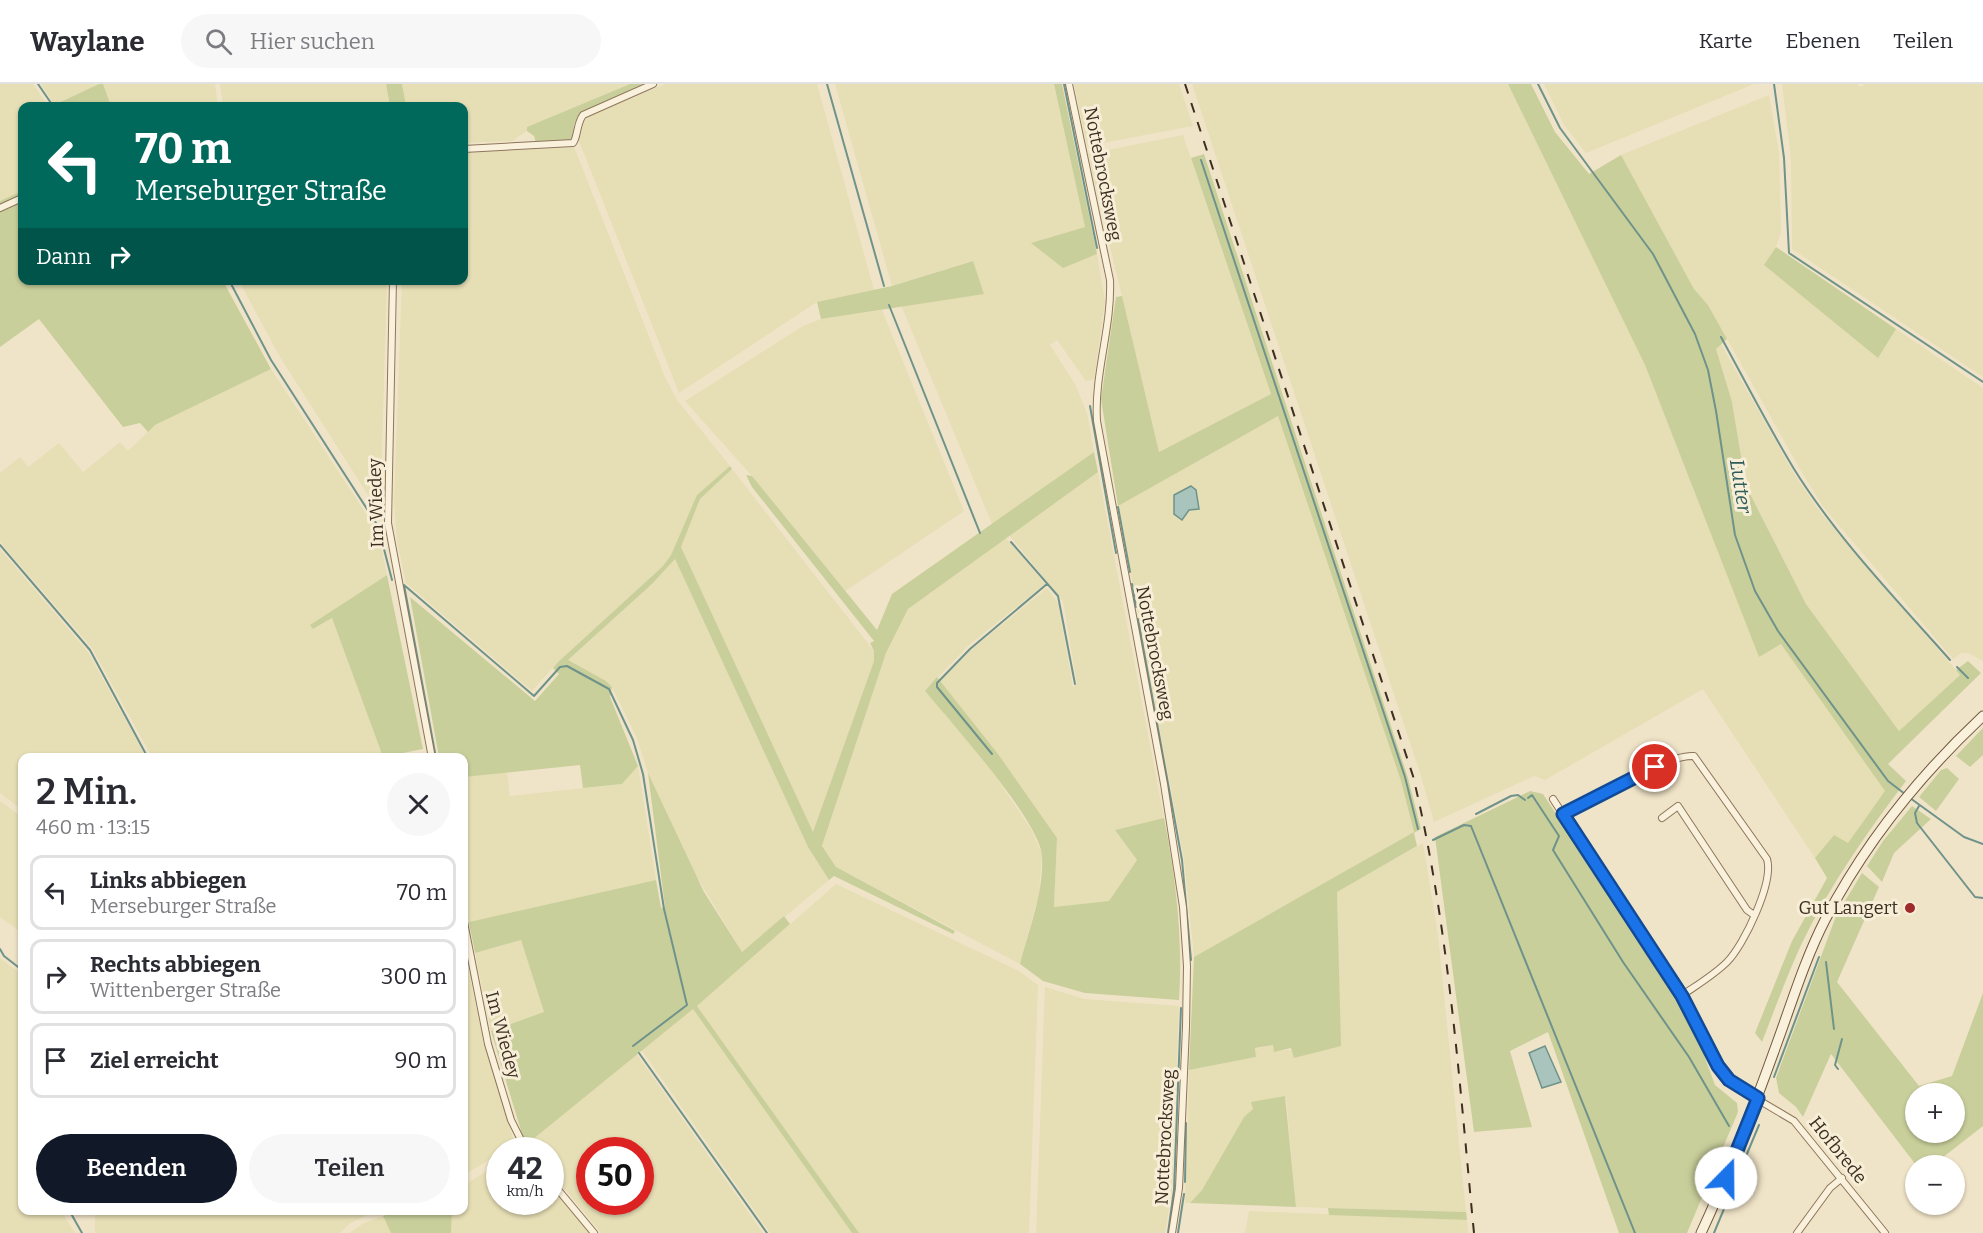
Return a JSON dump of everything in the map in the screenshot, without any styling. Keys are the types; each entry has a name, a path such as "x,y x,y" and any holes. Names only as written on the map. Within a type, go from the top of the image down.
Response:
{"main road":[{"path":"1701,1233 1758,1098 1803,971 1824,921 1858,864 1895,811 1983,716"}],"street":[{"path":"468,148 573,143 576,140 576,124 583,115 653,84"},
{"name":"Nottebrocksweg","path":"1069,84 1110,280 1110,301 1097,387 1097,421 1164,784 1183,908 1187,966 1186,1027 1179,1188 1172,1233"},
{"path":"0,208 18,200"},
{"name":"Im Wiedey","path":"393,285 388,523 431,753"},
{"path":"1563,814 1655,767 1685,755 1695,756 1767,860 1769,874 1748,930 1728,961 1682,996"},
{"name":"Hofbrede","path":"1552,799 1682,996 1718,1066 1729,1080 1794,1120 1885,1233"},
{"path":"1662,818 1678,806 1747,910 1754,915"},
{"name":"Im Wiedey","path":"468,942 488,1044 511,1120 520,1137"},
{"path":"1797,1233 1830,1188 1842,1178"},
{"path":"564,1197 594,1233"}],"shaded area":[{"path":"0,84 33,84 45,102 18,102 18,193 0,201"},
{"path":"41,84 99,84 60,102 52,102"},
{"path":"103,84 215,84 217,102 110,102"},
{"path":"220,84 386,84 389,102 222,102"},
{"path":"402,84 630,84 527,127 527,131 512,141 468,143 468,102 405,102"},
{"path":"665,84 817,84 874,290 817,302 679,393 579,141 580,126 585,118"},
{"path":"835,84 1054,84 1085,227 1032,243 1063,267 1097,254 1105,301 1094,379 1086,381 1057,340 1050,345 1075,384 1087,413 1094,452 992,524 901,305 984,293 972,261 892,286"},
{"path":"1074,84 1179,84 1193,126 1087,146"},
{"path":"1192,84 1508,84 1645,365 1759,656 1781,643 1886,791 1848,844 1834,835 1815,858 1703,689 1545,780 1534,776 1434,822 1421,776"},
{"path":"1544,84 1754,84 1586,153 1564,125"},
{"path":"1782,84 1857,84 1861,87 1864,84 1983,84 1983,377 1792,249 1791,159"},
{"path":"1769,95 1779,152 1781,232 1774,252 1764,265 1878,357 1896,329 1983,388 1983,661 1968,653 1961,653 1953,659 1824,508 1708,305 1694,289 1621,155"},
{"path":"1183,135 1271,394 1159,452 1088,154"},
{"path":"574,147 665,377 677,400 730,466 697,495 671,555 663,566 557,663 532,691 406,583 397,541 394,502 402,285 468,285 468,153"},
{"path":"241,285 387,285 380,514 280,357"},
{"path":"882,310 964,511 844,592 752,476 685,401 803,326 821,319"},
{"path":"1721,344 1793,472 1820,512 1960,675 1899,731 1806,604 1746,486 1732,402 1715,349"},
{"path":"271,369 378,532 387,575 310,625 314,629 332,618 382,753 150,753 92,648 0,542 0,473 20,457 28,467 59,443 83,472 120,442 128,451 155,425"},
{"path":"1278,416 1401,781 1414,832 1194,957 1184,859 1118,506"},
{"path":"732,469 874,651 874,661 813,833 681,547 700,499"},
{"path":"1098,472 1164,818 1115,830 1137,860 1109,901 1054,907 1057,838 940,681 971,650 1047,588 1058,603 1073,687 1077,684 1063,601 1009,535"},
{"path":"1006,538 1045,584 969,645 925,691 985,761 1031,829 1042,854 1039,894 1020,964 836,867 822,847 886,653 908,609"},
{"path":"0,549 88,652 144,753 18,753 18,807 0,793"},
{"path":"675,559 808,847 829,880 742,952 691,867 648,773 637,738 612,687 606,681 567,661 652,584"},
{"path":"638,766 656,880 469,922 468,776 507,771 510,796 622,784"},
{"path":"0,801 18,814 18,930 0,917"},
{"path":"1423,843 1438,935 1466,1212 1296,1207 1286,1097 1253,1109 1244,1117 1202,1190 1190,1203 1185,1203 1189,1070 1256,1057 1255,1049 1273,1045 1274,1051 1340,1046 1337,892"},
{"path":"836,884 1019,971 1038,985 1029,1233 859,1233 697,1006"},
{"path":"521,940 544,1012 491,1031 475,953"},
{"path":"0,958 18,972 18,1215 64,1215 75,1233 0,1233"},
{"path":"468,967 484,1045 513,1137 486,1137 486,1162 468,1173"},
{"path":"1045,987 1084,999 1179,1006 1172,1190 1165,1233 1036,1233"},
{"path":"693,1009 852,1233 770,1233 641,1049"},
{"path":"636,1053 763,1233 601,1233 586,1215 654,1215 654,1137 576,1137 576,1202 564,1188 564,1137 535,1137"},
{"path":"486,1172 486,1215 564,1215 564,1202 590,1233 451,1233 452,1215 468,1215 468,1183"},
{"path":"1249,1211 1467,1220 1468,1233 1245,1233"},
{"path":"95,1215 366,1215 349,1224 340,1233 95,1233"},
{"path":"383,1216 391,1233 350,1233 362,1224"}],"green space":[{"path":"103,84 110,102 60,102"},
{"path":"386,84 402,84 405,102 389,102"},
{"path":"630,84 650,84 581,114 574,124 573,137 569,140 536,143 534,136 527,131 527,127"},
{"path":"1054,84 1062,84 1097,254 1063,268 1031,243 1085,227"},
{"path":"1508,84 1531,84 1555,132 1589,174 1621,155 1694,289 1708,305 1727,339 1716,349 1732,402 1746,486 1806,604 1899,731 1960,675 1956,670 1968,661 1981,673 1888,764 1906,781 1850,859 1813,921 1791,967 1762,1042 1755,1033 1792,941 1827,878 1815,858 1834,835 1848,843 1885,791 1781,644 1759,657 1645,365"},
{"path":"1204,154 1408,778 1421,829 1414,833 1417,846 1337,892 1341,1046 1294,1058 1291,1048 1274,1052 1273,1045 1255,1048 1256,1057 1189,1070 1194,957 1414,832 1401,781 1278,416 1118,506 1101,399 1116,297 1122,296 1159,452 1271,394 1191,158"},
{"path":"18,193 18,285 225,285 271,369 155,425 148,432 140,423 123,427 39,319 0,347 0,201"},
{"path":"1776,247 1896,329 1878,358 1764,265"},
{"path":"973,261 984,294 821,319 817,302 892,286"},
{"path":"1094,452 1098,472 908,609 886,653 822,846 836,867 955,931 953,934 834,876 829,880 808,847 675,559 652,584 568,660 606,681 612,687 610,697 638,766 622,784 583,788 580,765 468,777 468,753 438,753 410,597 535,701 559,674 553,668 557,663 663,566 671,555 697,495 730,466 732,469 700,499 681,547 813,832 874,661 874,651 870,643 874,641 752,487 746,475 752,476 877,630 892,594"},
{"path":"387,575 423,749 403,753 382,753 332,618 313,629 310,625"},
{"path":"937,677 998,754 1057,838 1054,907 1109,901 1137,860 1115,830 1164,818 1178,909 1179,1000 1085,993 1043,981 1020,964 1041,883 1042,856 1037,840 1011,796 925,691"},
{"path":"1983,728 1983,755 1970,767 1956,756"},
{"path":"1947,768 1959,779 1936,811 1919,797 1941,770"},
{"path":"648,773 704,892 742,952 784,916 790,924 697,1006 859,1233 852,1233 693,1009 536,1137 524,1137 491,1031 544,1012 521,940 475,953 469,922 656,880 661,908 665,907"},
{"path":"1530,791 1543,794 1678,999 1698,1039 1715,1085 1737,1103 1738,1112 1687,1233 1619,1233 1548,1032 1510,1051 1532,1127 1474,1132 1435,837"},
{"path":"1912,806 1931,819 1894,853 1882,882 1867,866 1883,841"},
{"path":"1862,873 1879,887 1837,982 1917,1083 1905,1083 1905,1143 1961,1143 1946,1155 1908,1155 1831,1054 1803,1117 1796,1107 1779,1093 1776,1078 1836,916"},
{"path":"1983,993 1983,1126 1965,1140 1965,1083 1929,1083 1952,1076"},
{"path":"1285,1096 1296,1207 1190,1203 1202,1190 1244,1117 1253,1109 1251,1102"},
{"path":"1328,1208 1466,1212 1467,1220 1329,1215"},
{"path":"452,1215 451,1233 391,1233 383,1216"}],"water":[{"path":"1191,486 1196,490 1199,509 1189,510 1182,520 1174,514 1174,495"},
{"path":"1545,1046 1561,1082 1542,1088 1529,1053"}],"waterway":[{"path":"38,84 50,102"},
{"path":"827,84 884,286"},
{"path":"1064,84 1097,248"},
{"name":"Lutter","path":"1538,84 1560,128 1653,254 1695,334 1708,370 1735,535 1755,591 1778,631 1888,781 1905,794"},
{"path":"1774,84 1784,158 1789,253 1983,382"},
{"path":"1201,160 1405,777 1418,829"},
{"path":"232,285 271,360 378,526 392,580"},
{"path":"889,305 980,533"},
{"path":"1721,337 1775,436 1811,495 1868,568 1950,660"},
{"path":"1090,406 1116,553"},
{"path":"1118,507 1130,572"},
{"path":"1011,542 1058,596 1075,684"},
{"path":"0,545 90,650 145,753"},
{"path":"992,754 937,687 937,683 970,649 1047,584"},
{"path":"1132,584 1136,607"},
{"path":"404,585 534,696 560,667 567,666 609,689 633,740 643,774 664,909 687,1005 633,1046"},
{"path":"404,585 435,753"},
{"path":"1138,619 1182,860 1191,960"},
{"path":"1957,667 1968,678"},
{"path":"1476,814 1511,796 1518,795 1525,800"},
{"path":"1528,798 1532,795 1559,836 1553,850 1623,962 1689,1057 1729,1126"},
{"name":"Lutter","path":"1910,798 1964,837 1983,844"},
{"path":"1919,806 1915,813 1917,823 1975,897 1983,898"},
{"path":"1433,840 1464,825 1471,826 1635,1233"},
{"path":"0,949 4,956 18,967"},
{"path":"1774,1077 1819,957"},
{"path":"1826,962 1834,1029"},
{"path":"1168,1233 1174,1190 1181,1008"},
{"path":"1838,1069 1835,1065 1842,1039"},
{"path":"639,1053 767,1233"},
{"path":"1185,1182 1186,1123"},
{"path":"1714,1233 1759,1125"},
{"path":"1178,1233 1184,1194"},
{"path":"72,1215 82,1233"}],"railway":[{"path":"1185,84 1413,776 1436,889 1444,946 1458,1061 1474,1233"}],"place":[{"name":"Gut Langert","path":"1910,908"}],"route":[{"path":"1655,767 1563,814 1682,996 1718,1066 1740,1089 1758,1098 1726,1178"}]}
